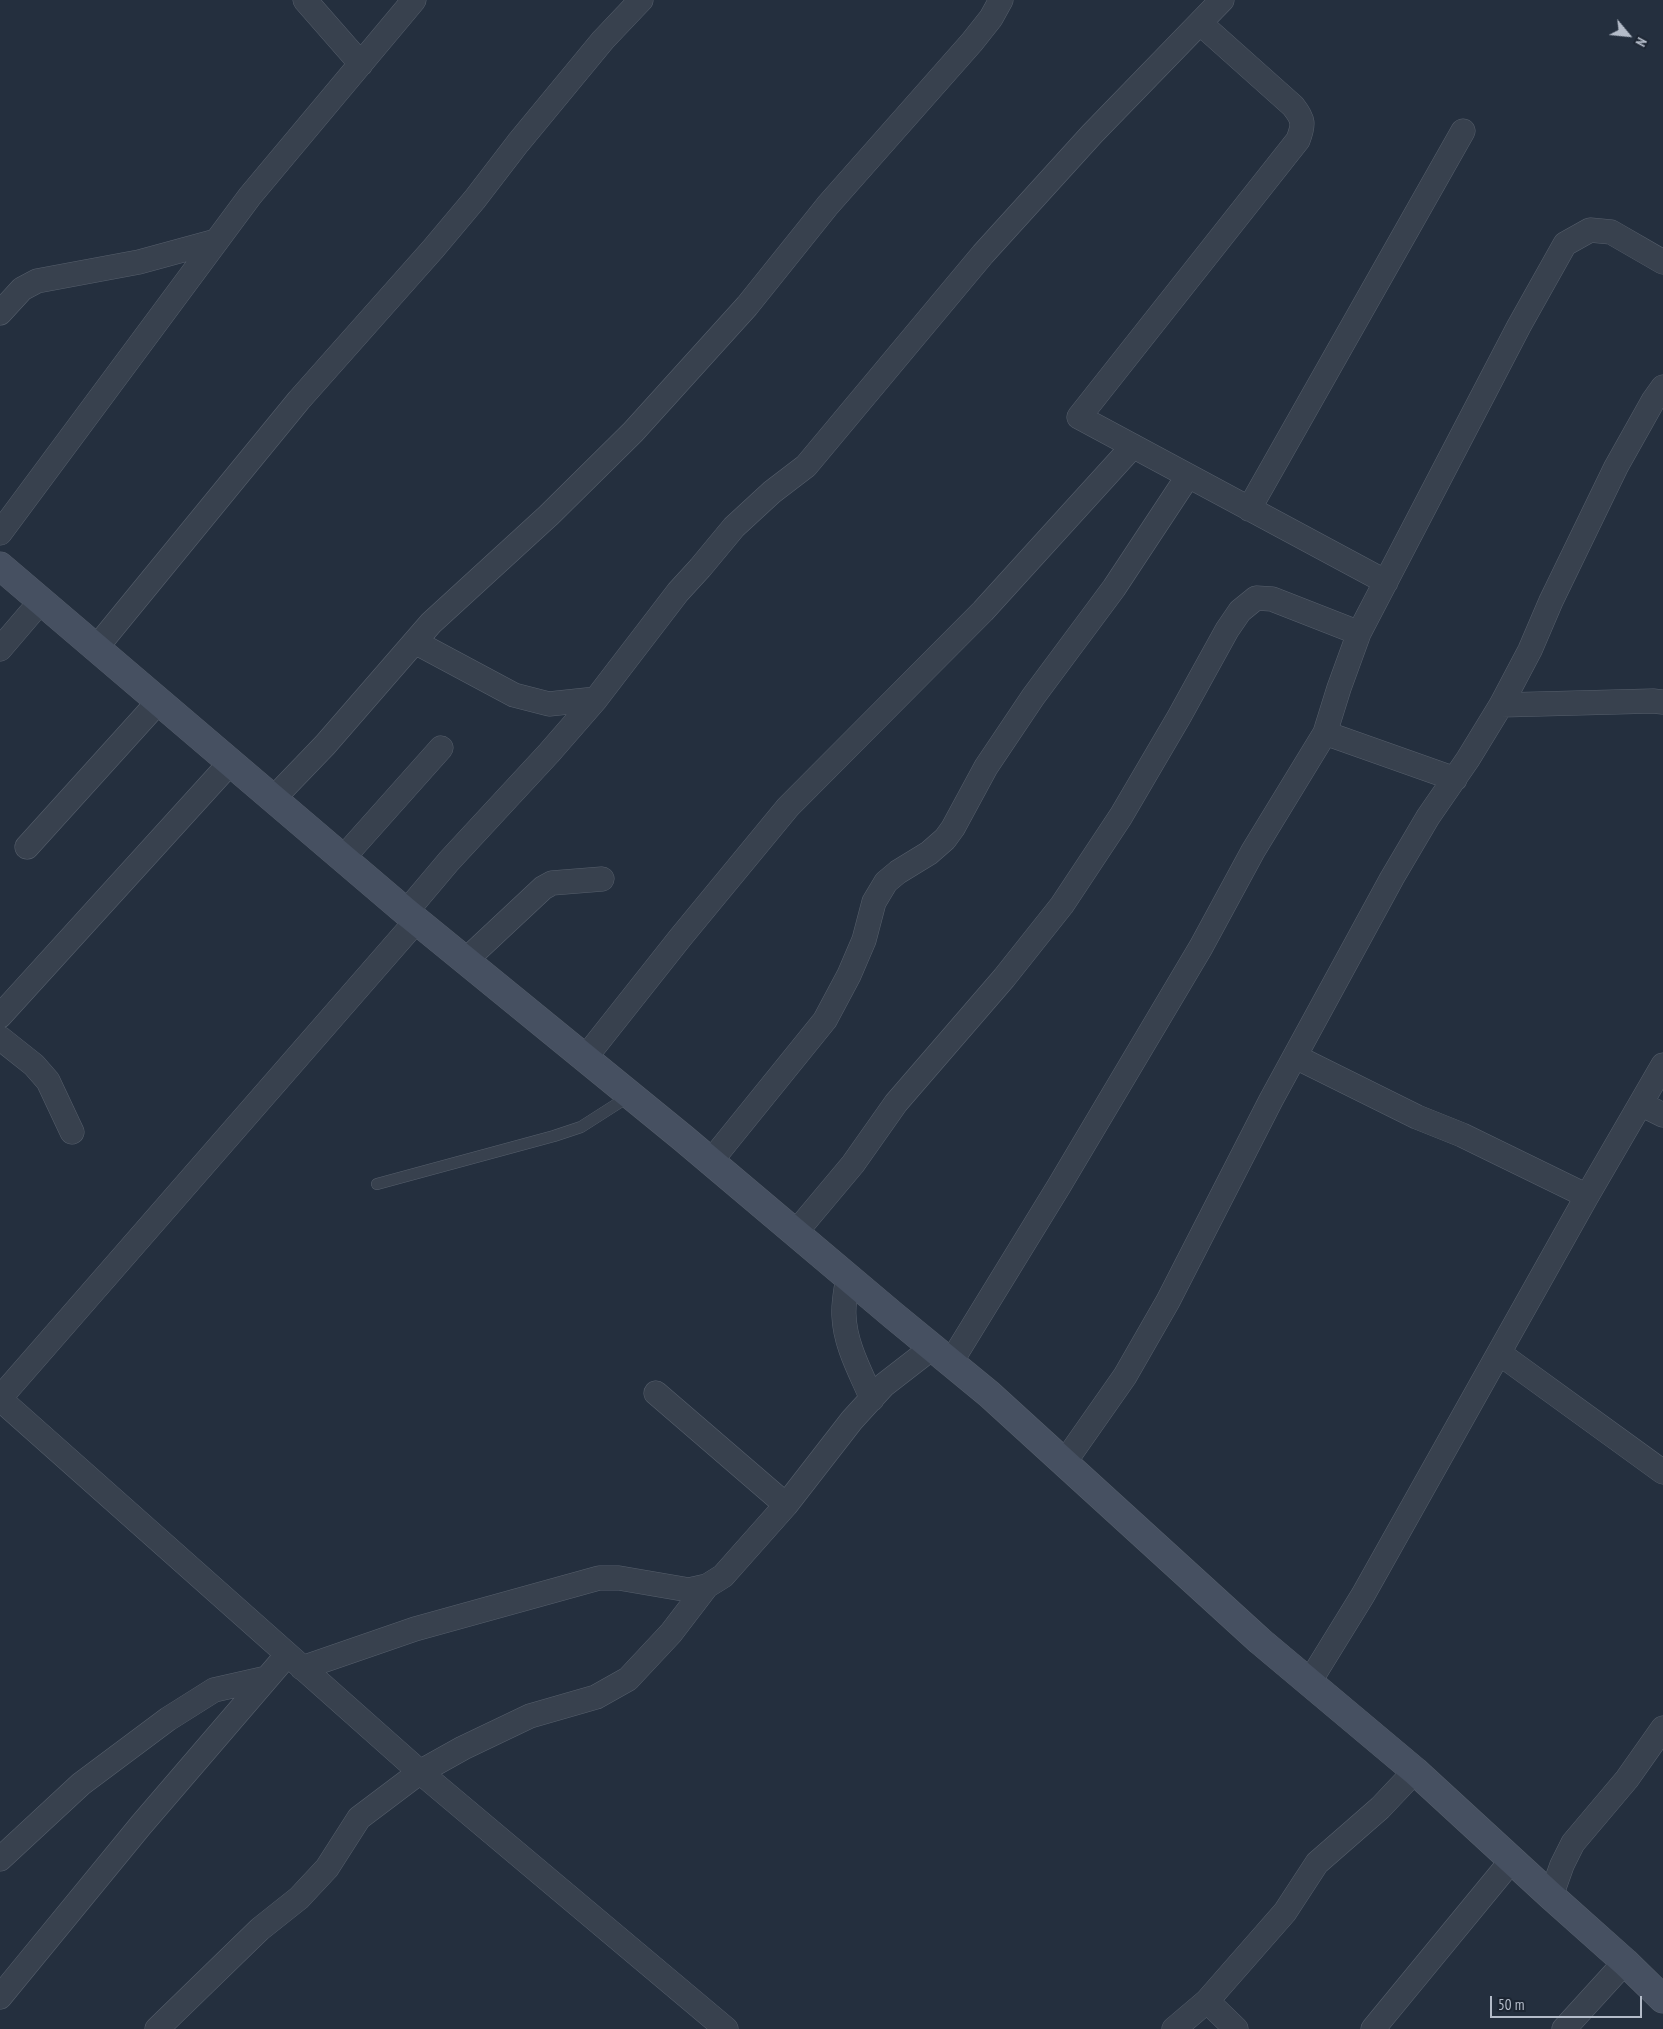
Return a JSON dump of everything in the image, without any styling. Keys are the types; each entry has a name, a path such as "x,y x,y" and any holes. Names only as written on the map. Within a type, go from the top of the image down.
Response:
{"street":[{"path":"305,0 361,64"},
{"path":"0,533 250,196 414,0"},
{"path":"96,648 299,400 451,228 604,40 641,0"},
{"path":"274,798 325,746 431,623 549,515 633,432 747,306 828,205 972,42 991,18 1001,0"},
{"path":"726,2029 420,1772 0,1399 412,916 449,861 504,799 549,753 596,698 678,592 734,527 772,492 806,466 856,403 983,254 1092,134 1222,0"},
{"path":"1200,23 1294,106 1300,114 1303,126 1298,140 1079,418 1386,582"},
{"path":"1249,509 1463,131"},
{"path":"0,1996 141,1825 267,1678 294,1661 599,1578 619,1578 689,1590 707,1586 723,1576 786,1505 852,1420 884,1385 942,1354 1059,1186 1325,733 1339,688 1360,634 1519,326 1565,244 1590,230 1612,232 1663,262"},
{"path":"0,313 22,289 37,281 139,262 216,241"},
{"path":"1064,1462 1125,1376 1168,1301 1271,1100 1392,878 1428,817 1455,779 1500,705 1530,650 1551,601 1616,466 1663,387"},
{"path":"585,1058 680,938 788,807 983,611 1133,446"},
{"path":"711,1161 825,1020 849,975 864,940 874,902 886,882 929,852 953,828 986,768 1033,697 1114,588 1188,476"},
{"path":"0,566 412,916 711,1161 989,1394 1260,1641 1415,1771 1551,1896 1625,1962 1660,1990"},
{"path":"796,1232 853,1164 896,1103 1004,978 1062,905 1120,816 1179,717 1227,630 1240,611 1256,598 1272,598 1360,634"},
{"path":"0,649 41,601"},
{"path":"414,642 514,695 549,704 596,698"},
{"path":"27,847 159,701"},
{"path":"1500,705 1663,702"},
{"path":"1325,733 1455,779"},
{"path":"343,858 441,748"},
{"path":"0,1016 231,762"},
{"path":"466,960 543,888 552,882 602,879"},
{"path":"0,1038 34,1065 48,1081 72,1132"},
{"path":"1296,1057 1417,1117 1462,1135 1587,1196"},
{"path":"1310,1681 1363,1595 1587,1196 1663,1065"},
{"path":"1641,1104 1663,1115"},
{"path":"848,1277 844,1315 845,1328 851,1350 872,1399"},
{"path":"1500,1353 1663,1472"},
{"path":"656,1393 786,1505"},
{"path":"158,2029 260,1929 299,1898 327,1868 360,1818 420,1772 493,1732 530,1716 596,1697 628,1679 671,1633 707,1586"},
{"path":"0,1859 81,1784 168,1719 214,1690 267,1678"},
{"path":"1551,1896 1562,1865 1573,1843 1628,1779 1663,1728"},
{"path":"1174,2029 1207,2001 1285,1912 1316,1863 1380,1808 1415,1771"},
{"path":"1374,2029 1512,1860"},
{"path":"1564,2029 1625,1962"},
{"path":"1207,2001 1236,2029"}],"lane":[{"path":"376,1184 581,1127 631,1095"}]}
